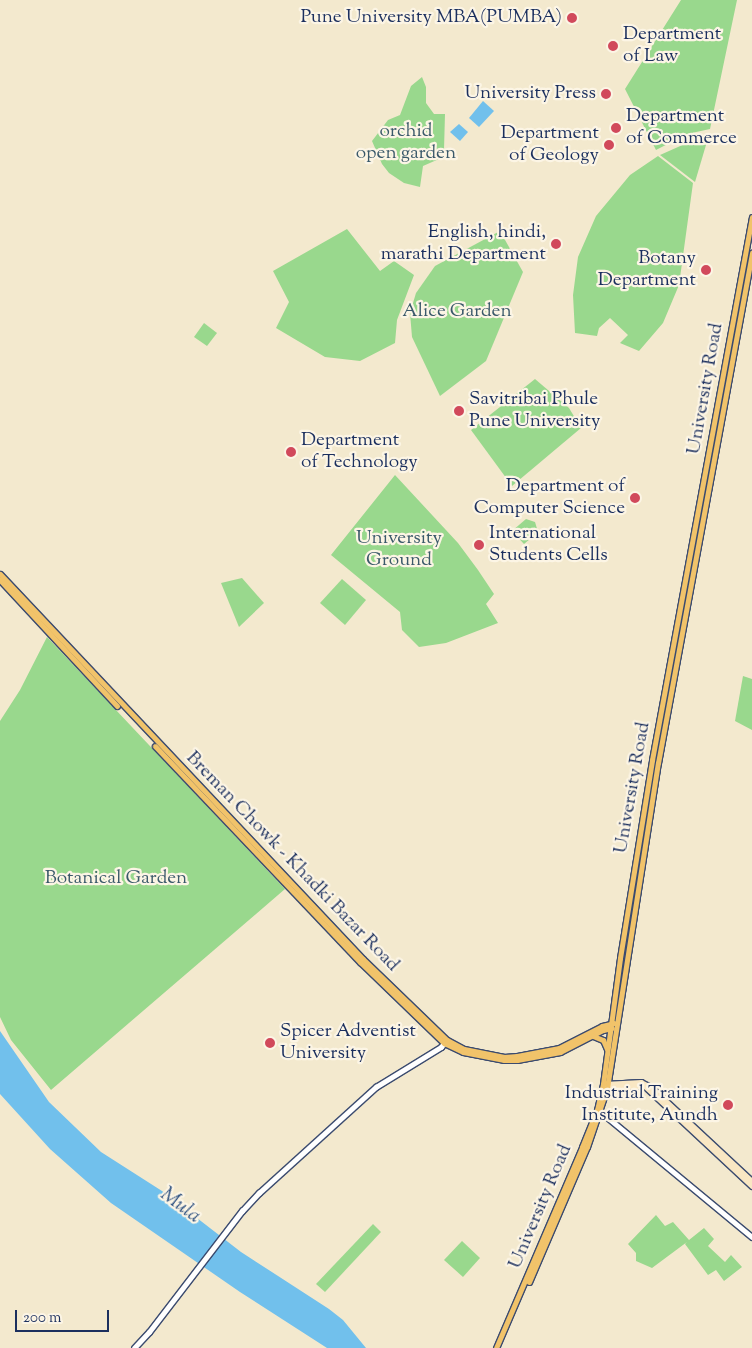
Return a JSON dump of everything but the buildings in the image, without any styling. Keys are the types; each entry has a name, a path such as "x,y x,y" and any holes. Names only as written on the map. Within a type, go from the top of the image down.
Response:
{"main road":[{"name":"University Road","path":"605,1086 607,1052 614,1025 612,1011 652,760 752,217"},
{"name":"University Road","path":"500,1348 599,1111 605,1086 658,763 752,253"},
{"name":"Breman Chowk - Khadki Bazar Road","path":"0,574 43,625"},
{"name":"Breman Chowk - Khadki Bazar Road","path":"0,580 363,960 446,1042 464,1049 504,1059 551,1055 576,1045 614,1025"},
{"path":"599,1028 612,1011"},
{"name":"Breman Chowk - Khadki Bazar Road","path":"504,1059 559,1048 599,1028 614,1025"},
{"path":"593,1036 603,1040 607,1052"},
{"path":"605,1086 641,1082 651,1087 752,1181"},
{"path":"605,1086 641,1086 649,1090 752,1186"},
{"name":"University Road","path":"496,1348 599,1111"}],"street":[{"path":"134,1348 149,1332 259,1193 376,1087 446,1042"},
{"path":"599,1111 752,1237"}],"green space":[{"path":"681,0 737,0 710,129 687,134 656,150 625,89"},
{"name":"orchid open garden","path":"422,77 426,87 426,103 434,114 445,114 444,150 439,159 423,166 420,187 404,183 389,173 382,164 372,141 388,120 400,115 411,86"},
{"path":"696,139 702,140 706,145 695,182 660,155"},
{"path":"658,156 693,183 679,285 663,323 639,351 620,343 628,335 610,318 599,328 597,336 575,333 573,295 578,257 596,216 630,175"},
{"path":"347,229 380,271 394,261 414,275 397,320 395,343 360,361 325,357 276,328 289,302 273,271"},
{"name":"Alice Garden","path":"500,231 523,272 486,361 440,396 412,337 410,313 416,293 435,266"},
{"path":"204,323 217,333 207,346 194,337"},
{"path":"535,379 569,408 581,428 512,486 471,430"},
{"name":"University Ground","path":"395,475 458,543 478,570 494,594 486,604 498,623 446,643 419,647 402,630 400,612 331,555"},
{"path":"526,519 535,522 538,532 524,544 512,531"},
{"path":"242,578 264,603 239,627 221,583"},
{"path":"342,579 366,600 345,625 320,603"},
{"name":"Botanical Garden","path":"47,637 285,889 51,1090 11,1040 0,1017 0,721 20,690"},
{"path":"743,676 752,679 752,730 735,721"},
{"path":"656,1215 665,1226 673,1222 689,1240 704,1228 714,1239 708,1246 725,1262 731,1255 742,1267 724,1281 716,1270 708,1275 685,1244 687,1242 652,1268 636,1261 636,1253 628,1244"},
{"path":"373,1224 381,1232 325,1292 316,1284"},
{"path":"462,1241 480,1258 463,1277 444,1260"}],"water":[{"path":"483,101 494,111 479,127 469,118"},
{"path":"459,124 468,132 460,141 450,132"},
{"name":"Mula","path":"0,1031 49,1102 101,1152 162,1191 241,1252 329,1309 343,1320 366,1348 327,1348 240,1292 111,1203 50,1149 0,1094"}],"place":[{"name":"Pune University MBA(PUMBA)","path":"572,18"},
{"name":"Department of Law","path":"613,46"},
{"name":"University Press","path":"606,94"},
{"name":"Department of Commerce","path":"616,128"},
{"name":"Department of Geology","path":"609,145"},
{"name":"English, hindi, marathi Department","path":"556,244"},
{"name":"Botany Department","path":"706,270"},
{"name":"Savitribai Phule Pune University","path":"459,411"},
{"name":"Department of Technology","path":"291,452"},
{"name":"Department of Computer Science","path":"635,498"},
{"name":"International Students Cells","path":"479,545"},
{"name":"Spicer Adventist University","path":"270,1043"},
{"name":"Industrial Training Institute, Aundh","path":"728,1105"}]}
